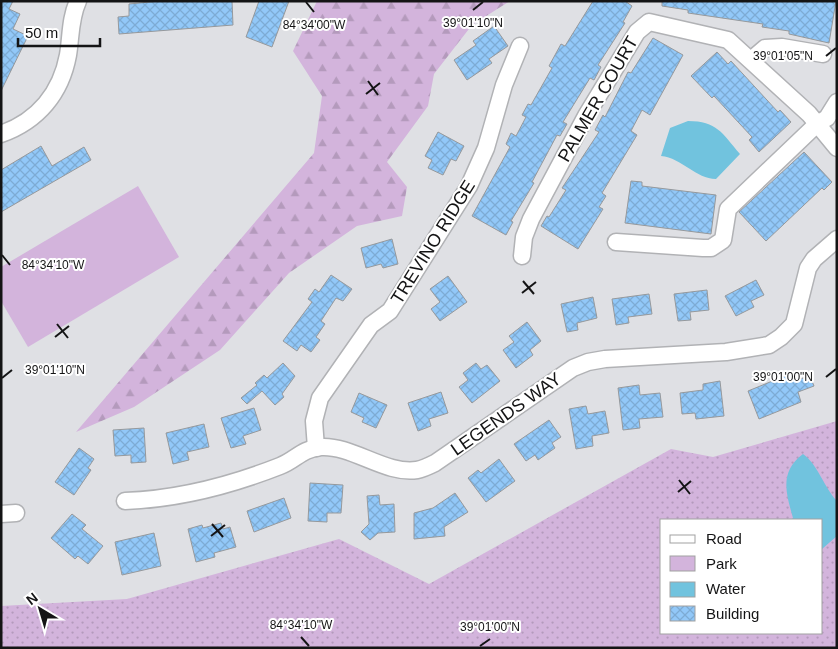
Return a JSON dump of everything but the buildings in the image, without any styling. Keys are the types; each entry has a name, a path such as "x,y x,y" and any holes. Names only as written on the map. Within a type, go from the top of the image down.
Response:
{"street":[{"path":"1,134 32,119 58,89 68,56 74,10 78,1"},
{"name":"PALMER COURT","path":"522,256 524,237 532,219 586,116 642,26 649,22 728,40 817,124 837,148"},
{"name":"TREVINO RIDGE","path":"316,448 314,421 320,398 371,325 390,311 469,186 486,148 504,85 520,46"},
{"path":"751,60 765,48 782,47 823,54"},
{"path":"616,242 703,248 717,245 723,240 728,209 817,124 827,118 837,102"},
{"name":"LEGENDS WAY","path":"125,501 182,497 214,490 283,465 299,453 316,448 336,449 404,470 417,470 434,464 573,368 588,362 606,359 726,352 769,345 781,338 794,324 808,268 814,259 837,239"}],"green space":[{"path":"317,1 510,1 472,25 434,74 428,106 387,162 407,187 402,216 357,226 289,273 220,350 134,407 76,432 314,153 322,96 293,51"},
{"path":"138,186 179,257 28,347 1,301 1,267"},
{"path":"837,421 837,648 1,648 1,606 127,599 339,539 429,584 671,449 713,457"}],"water":[{"path":"688,121 706,123 712,126 723,134 740,154 716,179 702,176 676,160 661,156 670,128"},
{"path":"803,454 813,464 837,501 837,536 823,548 823,519 792,519 786,483 790,468"}]}
